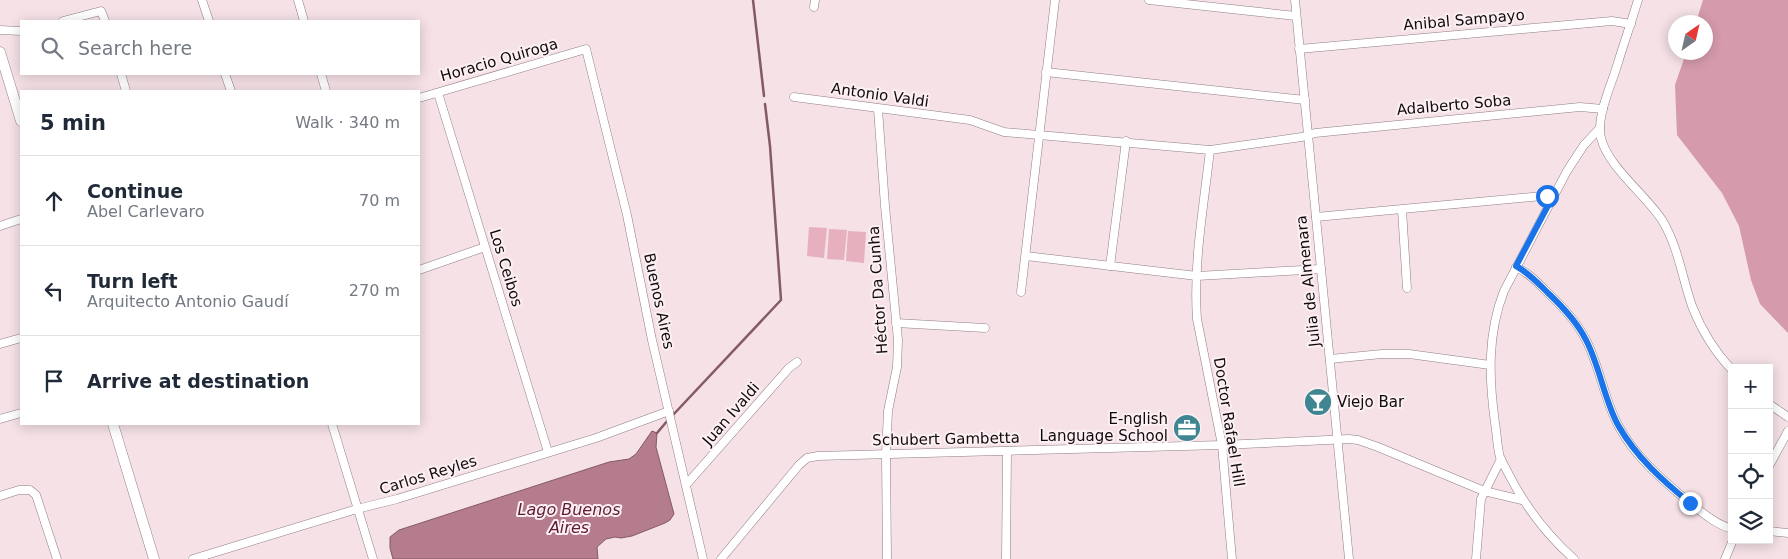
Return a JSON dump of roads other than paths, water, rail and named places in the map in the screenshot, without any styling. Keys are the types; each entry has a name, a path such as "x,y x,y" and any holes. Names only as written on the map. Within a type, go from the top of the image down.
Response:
{"street":[{"path":"202,0 209,20"},
{"path":"298,0 304,20"},
{"path":"1021,292 1055,0"},
{"path":"1149,0 1296,16"},
{"name":"Julia de Almenara","path":"1295,0 1349,559"},
{"path":"1638,0 1603,109 1600,128 1601,138 1611,158 1653,209 1668,231 1698,321 1717,352 1728,365"},
{"path":"67,20 102,11 105,20"},
{"name":"Anibal Sampayo","path":"1299,49 1612,21 1630,24"},
{"path":"0,30 20,31"},
{"name":"Horacio Quiroga","path":"420,98 586,49"},
{"name":"Buenos Aires","path":"586,49 627,215 652,340 703,559"},
{"path":"0,52 20,118"},
{"path":"1046,72 1304,100"},
{"path":"121,75 126,90"},
{"path":"225,75 231,90"},
{"path":"321,75 326,90"},
{"name":"Los Ceibos","path":"438,93 548,452"},
{"name":"Antonio Valdi","path":"794,97 970,120 1004,132 1126,141"},
{"name":"Adalberto Soba","path":"1126,141 1210,150 1292,139 1315,132 1580,107 1603,109"},
{"name":"Héctor Da Cunha","path":"878,109 898,340 897,367 888,410 886,454 887,559"},
{"path":"1574,559 1564,550 1522,500 1501,458 1493,404 1490,365 1498,306 1516,266 1552,198 1584,145 1600,128"},
{"path":"1110,266 1126,141"},
{"name":"Doctor Rafael Hill","path":"1210,150 1197,276 1197,319 1222,445 1232,559"},
{"path":"1316,217 1542,196 1552,198"},
{"path":"1402,210 1407,288"},
{"path":"0,226 20,219"},
{"path":"420,270 485,248"},
{"path":"1026,256 1197,276 1321,269"},
{"path":"1516,266 1530,276 1562,306 1577,324 1587,341 1604,392 1618,425 1644,461 1657,475 1690,503 1728,528"},
{"path":"896,323 985,328"},
{"path":"0,344 20,338"},
{"path":"1330,359 1382,354 1409,354 1490,365"},
{"name":"Juan Ivaldi","path":"686,485 789,368 797,362"},
{"path":"1773,407 1788,417"},
{"path":"0,419 20,413"},
{"name":"Carlos Reyles","path":"193,559 397,499 670,415"},
{"path":"113,425 154,559"},
{"path":"332,425 372,559"},
{"path":"1773,458 1788,430"},
{"name":"Schubert Gambetta","path":"721,559 799,465 808,458 818,456 1358,440 1484,491 1522,500"},
{"path":"1006,559 1007,451"},
{"path":"1476,559 1481,499 1501,458"},
{"path":"0,496 19,490 30,490 36,495 57,559"},
{"path":"1773,531 1788,532"},
{"path":"1725,559 1731,544"}],"water":[{"name":"Lago Buenos Aires","path":"652,431 657,433 656,447 674,514 665,523 632,536 606,539 597,547 598,559 393,559 390,537 399,530 609,462 629,459 636,454"}],"waterway":[{"path":"753,0 764,96"},
{"path":"672,416 781,300 770,146 765,104"},
{"path":"657,433 668,420"}],"place":[{"name":"Viejo Bar","path":"1318,402"},
{"name":"E-nglish Language School","path":"1187,428"}]}
